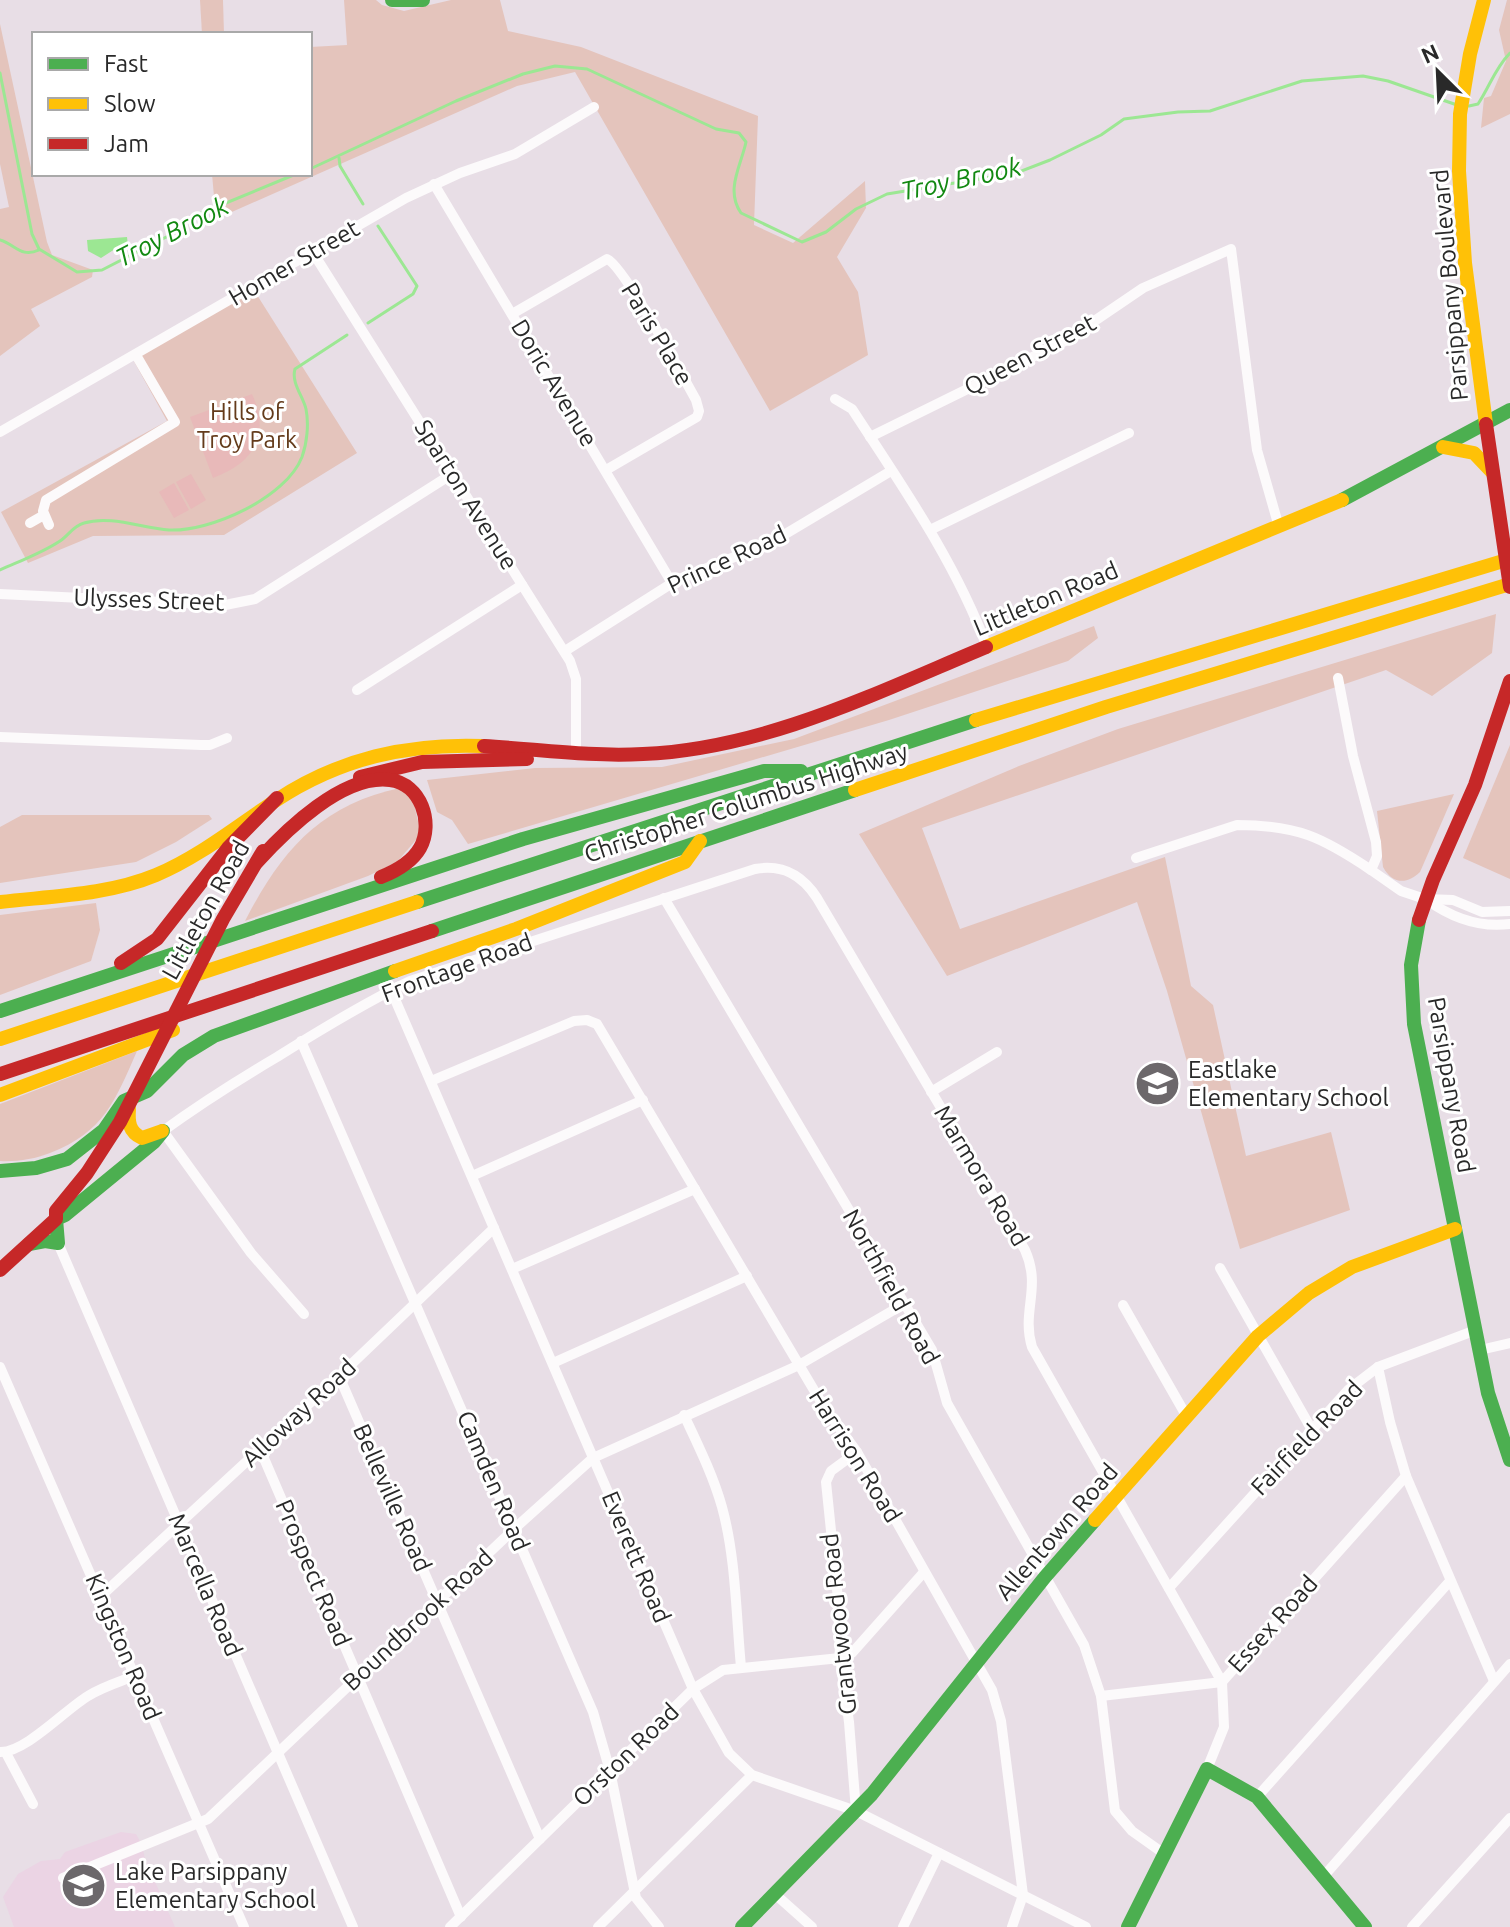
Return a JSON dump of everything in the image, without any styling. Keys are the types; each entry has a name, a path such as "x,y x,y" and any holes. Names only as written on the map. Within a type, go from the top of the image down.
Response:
{"main road":[{"path":"392,0 423,0"},
{"name":"Parsippany Boulevard","path":"1484,0 1460,114 1459,171 1465,263 1486,424"},
{"name":"Littleton Road","path":"0,902 139,883 199,852 277,798 334,768 399,749 448,745 618,755 673,751 782,728 843,707 1214,551 1338,503 1510,410"},
{"path":"1486,424 1510,585"},
{"path":"1443,447 1474,453 1493,473"},
{"name":"Christopher Columbus Highway","path":"0,1039 1046,698 1510,559"},
{"name":"Christopher Columbus Highway","path":"0,1074 1216,672 1510,585"},
{"name":"Parsippany Road","path":"1510,681 1475,785 1425,899 1412,954 1414,1024 1488,1393 1510,1460"},
{"name":"Littleton Road","path":"0,1270 56,1219 56,1211 87,1173 130,1101 223,919 267,846 295,816 328,792 357,778 422,762 529,759 576,752"},
{"path":"1,1010 523,839 764,771 816,772"},
{"path":"241,931 386,875 406,863 423,842 427,826 424,811 418,798 405,785 390,780 368,782 315,809 257,862"},
{"path":"94,979 157,939 228,848 277,798"},
{"path":"0,1171 36,1168 67,1159 94,1140 124,1101 147,1091 183,1055 230,1028 516,929 685,862 700,841"},
{"path":"0,1095 194,1023 316,970"},
{"path":"130,1101 128,1122 135,1135 142,1138 163,1131"},
{"path":"28,1244 45,1241 58,1243 56,1219 65,1215 154,1142 163,1131"},
{"name":"Allentown Road","path":"742,1927 856,1811 1045,1577 1258,1336 1309,1293 1352,1267 1455,1229"},
{"path":"1128,1927 1207,1769 1257,1797 1365,1927"}],"street":[{"name":"Homer Street","path":"0,432 434,184 515,154 594,107"},
{"name":"Doric Avenue","path":"434,184 672,583"},
{"name":"Queen Street","path":"870,437 1065,341 1143,288 1231,249 1257,450 1279,527"},
{"name":"Sparton Avenue","path":"312,251 565,651 576,679 576,752"},
{"name":"Paris Place","path":"512,314 607,259 616,266 651,322 696,400 699,411 697,417 606,470"},
{"path":"30,523 47,520 43,505 46,500 175,422 136,355"},
{"path":"835,399 852,409 930,530 961,583 987,647"},
{"path":"930,530 1129,433"},
{"name":"Prince Road","path":"565,651 672,583 772,542 891,471"},
{"name":"Ulysses Street","path":"0,594 225,605 255,599 452,474"},
{"path":"357,690 522,585"},
{"path":"1338,678 1353,756 1376,842 1377,856 1371,870"},
{"path":"0,737 201,745 227,738"},
{"path":"1136,858 1237,825 1286,828 1331,843 1401,891 1425,899 1453,900 1482,912 1510,911"},
{"name":"Frontage Road","path":"163,1131 301,1041 391,990 434,972 755,869 778,867"},
{"name":"Marmora Road","path":"778,867 793,873 808,885 1031,1262 1034,1282 1028,1320 1032,1347 1222,1682 1224,1727 1207,1769"},
{"name":"Northfield Road","path":"664,898 932,1350 947,1403 1084,1645 1101,1696 1115,1811 1132,1831 1163,1853"},
{"path":"1425,899 1445,913 1465,920 1491,925 1510,924"},
{"name":"Everett Road","path":"391,990 693,1689 732,1758 752,1775 856,1811 1086,1927"},
{"name":"Harrison Road","path":"431,1081 574,1021 587,1020 597,1024 824,1407 857,1452 992,1690 1001,1721 1023,1895 1012,1927"},
{"name":"Camden Road","path":"301,1041 593,1712 610,1771 634,1891 643,1909 659,1927"},
{"path":"931,1092 997,1052"},
{"path":"472,1176 643,1100"},
{"path":"163,1131 251,1253 304,1314"},
{"path":"512,1269 695,1189"},
{"name":"Alloway Road","path":"101,1596 494,1228"},
{"name":"Marcella Road","path":"58,1243 353,1927"},
{"path":"1220,1268 1312,1430"},
{"path":"553,1363 747,1276"},
{"name":"Boundbrook Road","path":"63,1878 208,1819 593,1458 799,1365 904,1304"},
{"path":"1123,1305 1187,1417"},
{"name":"Fairfield Road","path":"1169,1588 1348,1390 1378,1367 1476,1330"},
{"path":"1480,1350 1510,1343"},
{"name":"Kingston Road","path":"0,1367 244,1927"},
{"path":"1378,1367 1406,1476 1494,1681"},
{"name":"Belleville Road","path":"339,1376 540,1839"},
{"path":"684,1415 706,1460 722,1506 741,1667"},
{"name":"Prospect Road","path":"260,1449 461,1917"},
{"name":"Grantwood Road","path":"856,1811 826,1482 831,1471 857,1452"},
{"name":"Essex Road","path":"1101,1696 1222,1682 1406,1476"},
{"path":"840,1658 852,1653 924,1572"},
{"path":"1257,1797 1450,1581"},
{"name":"Orston Road","path":"450,1927 693,1689 723,1670 840,1658"},
{"path":"1323,1877 1510,1664"},
{"path":"33,1804 3,1752 26,1742 89,1695 134,1676"},
{"path":"598,1927 752,1775"},
{"path":"1412,1927 1510,1818"},
{"path":"903,1927 939,1853"},
{"path":"775,1894 812,1927"}],"shaded area":[{"path":"127,237 128,246 115,249 101,258 88,251 87,240"},
{"name":"Lake Parsippany Elementary School","path":"121,1832 136,1834 175,1927 14,1927 3,1897 18,1874 41,1861 60,1859 65,1852"}],"green space":[{"path":"200,0 223,0 224,32 202,32"},
{"path":"344,0 376,0 382,5 404,11 451,0 500,0 508,31 581,47 758,116 754,225 793,243 865,181 866,208 837,257 858,292 868,355 770,411 575,72 517,86 216,219 212,176 312,176 312,47 347,45"},
{"path":"1507,0 1510,0 1510,114 1481,128 1484,98 1491,96 1506,61 1499,30"},
{"path":"0,24 47,242 52,255 93,270 92,277 31,309 40,326 0,356 0,209 9,207 0,164"},
{"name":"Hills of Troy Park","path":"252,287 357,453 224,535 93,536 28,563 1,512 167,421 131,356"},
{"path":"252,394 260,422 255,446 239,464 213,478 190,417"},
{"path":"191,474 206,500 191,509 176,482"},
{"path":"174,483 189,510 174,518 159,492"},
{"path":"1496,614 1492,653 1432,696 1386,670 922,828 960,929 1165,857 1191,986 1213,1005 1246,1156 1331,1132 1350,1210 1240,1249 1167,991 1137,902 947,976 859,834 1019,766 1118,729"},
{"path":"1094,626 1098,638 1068,661 889,720 468,844 452,820 437,812 427,780 535,768 662,767 794,739"},
{"path":"1510,745 1510,879 1463,858"},
{"path":"400,788 413,800 421,834 397,862 368,876 245,921 273,873 306,835 347,806"},
{"path":"1454,794 1420,872 1405,881 1391,877 1383,867 1377,811"},
{"path":"22,815 209,815 212,819 136,862 0,883 0,827"},
{"path":"96,903 100,930 91,961 0,995 0,915"},
{"path":"137,1051 106,1113 83,1135 44,1155 0,1161 0,1104"}],"waterway":[{"name":"Troy Brook","path":"1469,106 1478,104 1510,53"},
{"name":"Troy Brook","path":"312,168 456,101 523,74 555,66 587,69 716,129 739,133 746,142 734,187 736,204 741,213 802,242 826,232 856,209 887,194 1016,173 1101,135 1124,119 1210,111 1302,81 1363,76 1388,81 1457,105"},
{"name":"Troy Brook","path":"0,73 32,234 39,249 77,272 102,270 174,233 192,217 291,176"},
{"path":"339,158 340,166 363,204"},
{"path":"368,323 413,294 417,286 378,226"},
{"path":"0,240 23,252 39,250"},
{"path":"0,570 53,545 84,523 104,520 169,530 186,529 225,519 264,499 293,472 305,446 307,415 295,379 295,369 347,335"}],"traffic: fast":[{"path":"392,0 423,0"},
{"path":"1342,500 1510,410"},
{"path":"417,902 976,720"},
{"path":"0,1011 523,839 764,771 801,771"},
{"path":"432,931 855,790"},
{"path":"1419,920 1411,965 1414,1024 1488,1393 1510,1460"},
{"path":"0,1171 36,1168 67,1159 104,1130 124,1101 147,1091 183,1055 214,1036 395,971"},
{"path":"29,1244 45,1241 58,1243 56,1219 65,1215 154,1142 163,1131"},
{"path":"742,1927 872,1794 1045,1577 1095,1520"},
{"path":"1128,1927 1207,1769 1257,1797 1365,1927"}],"traffic: slow":[{"path":"1484,0 1470,54 1460,114 1459,171 1465,263 1486,424"},
{"path":"1443,447 1474,453 1493,473"},
{"path":"986,647 1342,500"},
{"path":"976,720 1510,559"},
{"path":"855,790 1106,707 1510,584"},
{"path":"0,902 99,891 156,875 203,850 300,786 350,764 375,756 428,747 484,746"},
{"path":"395,971 516,929 685,862 700,841"},
{"path":"0,1039 417,902"},
{"path":"0,1095 173,1030"},
{"path":"129,1109 130,1126 138,1136 142,1138 162,1131"},
{"path":"1095,1520 1258,1336 1309,1293 1352,1267 1455,1229"}],"traffic: jam":[{"path":"1486,424 1510,587"},
{"path":"484,746 623,755 688,750 732,742 819,716 986,647"},
{"path":"1419,920 1475,785 1510,681"},
{"path":"360,777 422,762 527,759"},
{"path":"257,862 299,820 335,795 372,780 390,780 401,783 417,797 426,827 420,848 413,858 381,877"},
{"path":"121,963 157,939 228,848 277,798"},
{"path":"0,1270 56,1219 56,1211 87,1173 120,1122 223,919 263,851"},
{"path":"0,1074 432,931"}],"place":[{"name":"Eastlake Elementary School","path":"1157,1084"},
{"name":"Lake Parsippany Elementary School","path":"84,1886"}]}
